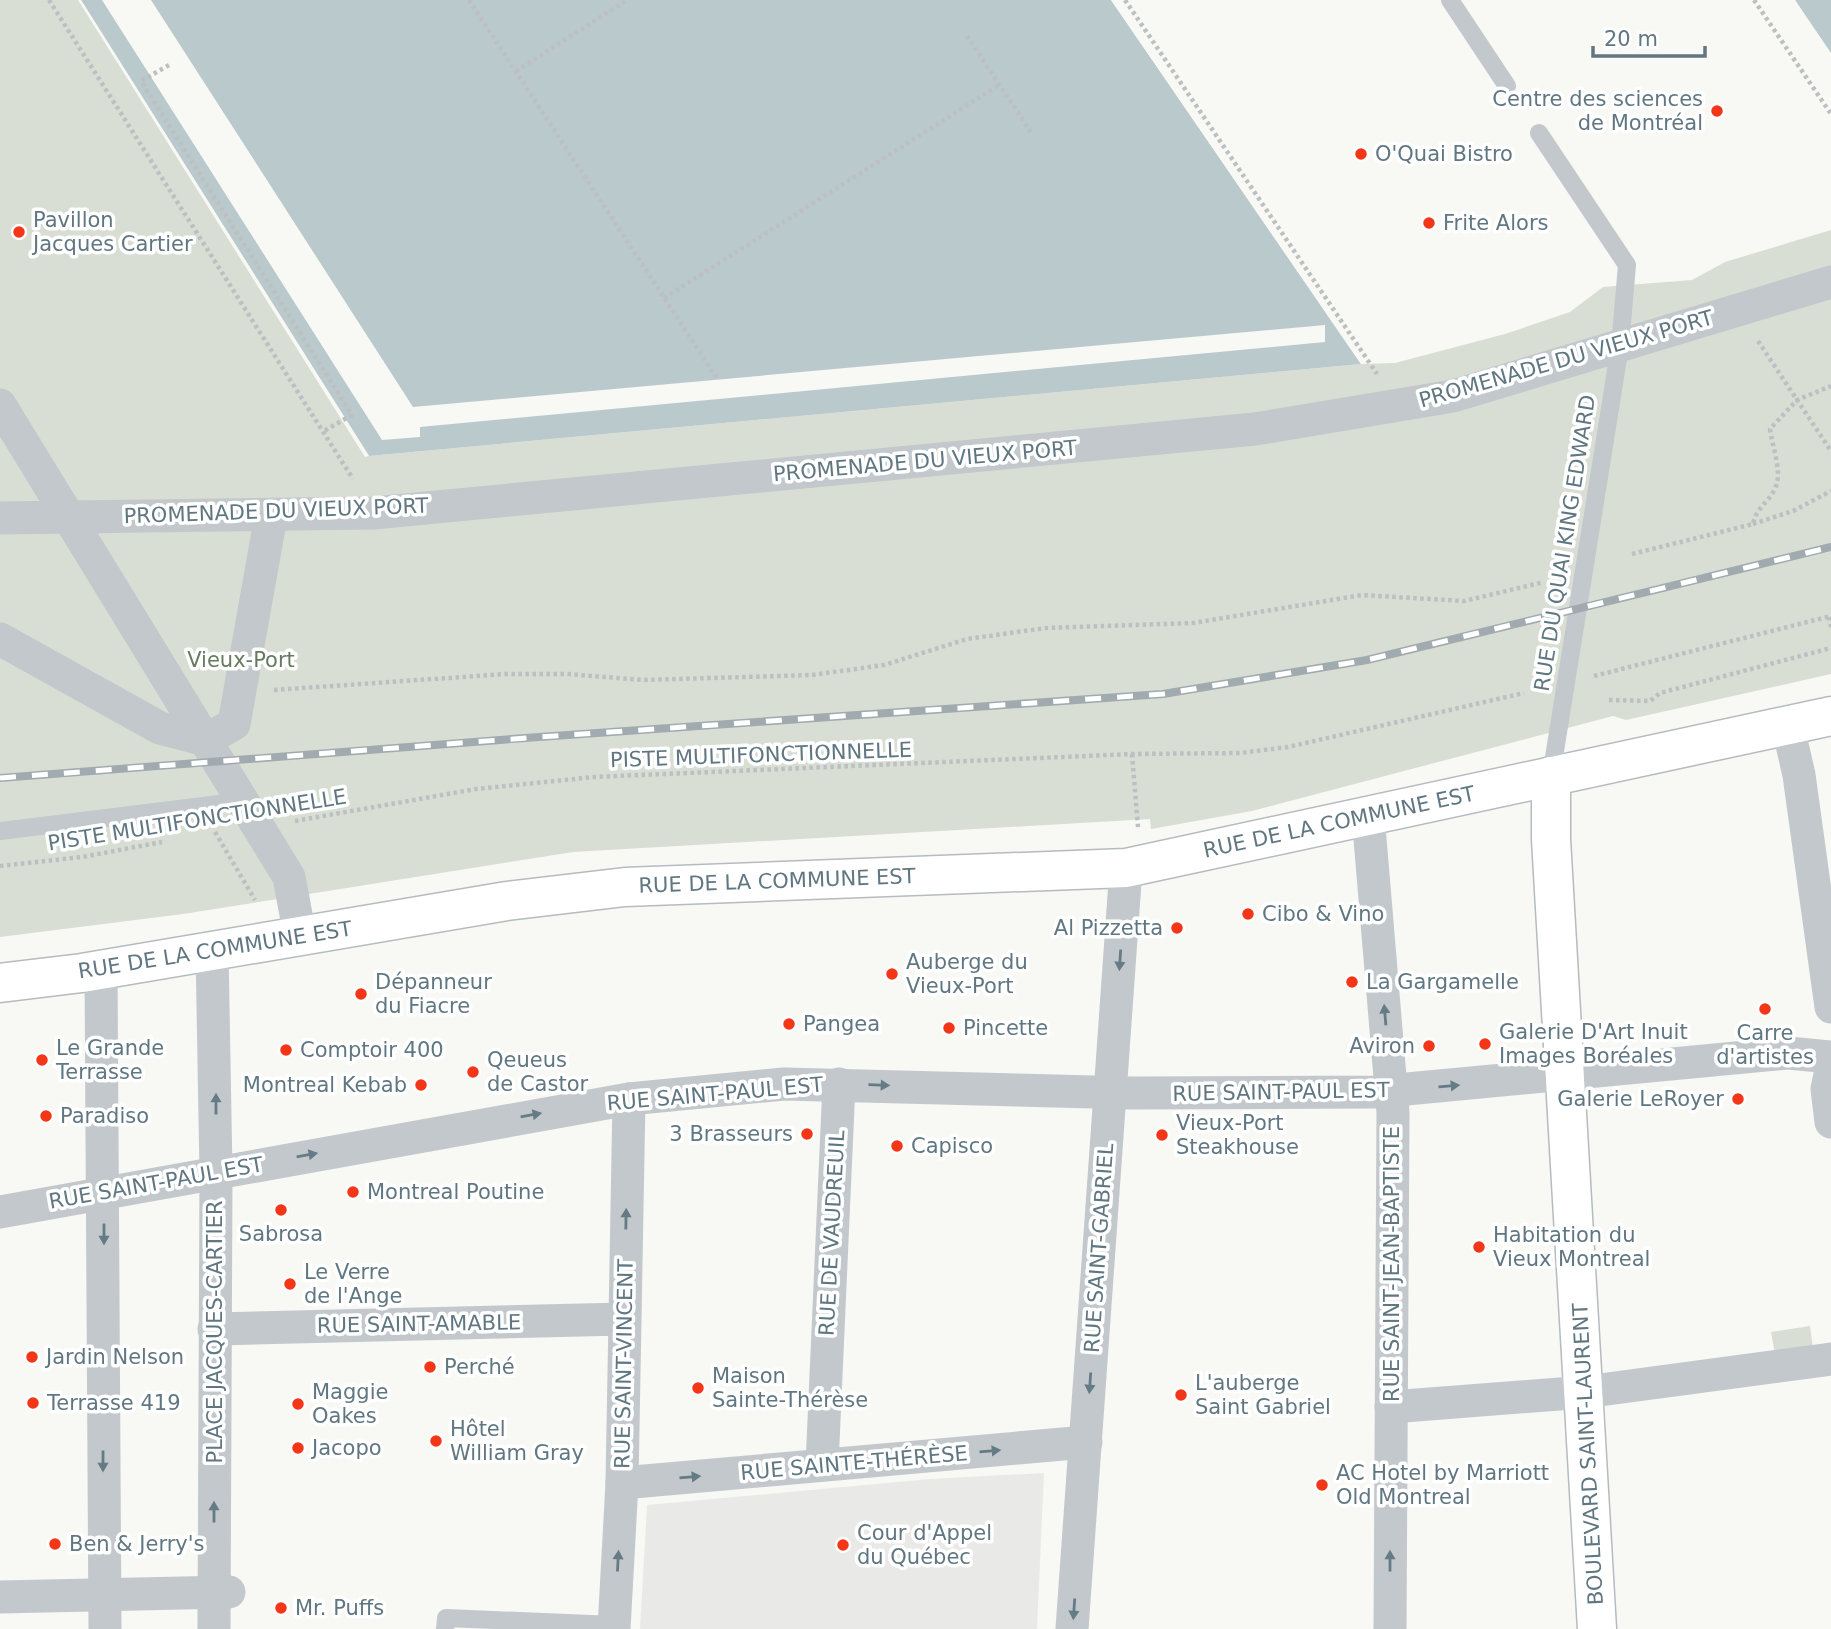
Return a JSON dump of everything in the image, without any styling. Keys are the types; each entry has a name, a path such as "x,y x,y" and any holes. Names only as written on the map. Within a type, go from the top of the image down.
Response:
{"street":[{"name":"PROMENADE DU VIEUX PORT","path":"0,518 373,513 1294,424 1454,396 1831,282"},
{"path":"0,405 289,877 300,936"},
{"path":"0,639 160,728 206,740 234,724 271,516"},
{"name":"RUE DE LA COMMUNE EST","path":"0,983 101,969 507,901 625,887 1126,868 1831,716"},
{"path":"1788,727 1799,775 1831,1007"},
{"name":"BOULEVARD SAINT-LAURENT","path":"1551,776 1551,839 1597,1629"},
{"name":"RUE SAINT-JEAN-BAPTISTE","path":"1368,815 1392,1091 1390,1629"},
{"name":"RUE SAINT-GABRIEL","path":"1072,1629 1126,868"},
{"name":"PLACE JACQUES-CARTIER","path":"212,950 216,1172 214,1329 221,1592 214,1629"},
{"path":"101,969 105,1629"},
{"name":"RUE SAINT-PAUL EST","path":"0,1212 629,1099 784,1084 1110,1093 1392,1091 1788,1053 1831,1057"},
{"path":"1831,1070 1827,1089 1831,1122"},
{"name":"RUE DE VAUDREUIL","path":"822,1465 839,1084"},
{"name":"RUE SAINT-VINCENT","path":"615,1627 622,1483 629,1099"},
{"name":"RUE SAINT-AMABLE","path":"214,1329 624,1319"},
{"path":"1391,1407 1585,1392 1831,1359"},
{"name":"RUE SAINTE-THÉRÈSE","path":"622,1483 1086,1443"},
{"path":"0,1597 221,1592"}],"lane":[{"path":"1450,0 1507,86"},
{"name":"RUE DU QUAI KING EDWARD","path":"1539,133 1627,265 1620,346 1551,776"},
{"path":"0,831 252,814"},
{"path":"445,1629 446,1618 615,1627"}],"path":[{"path":"49,0 324,431 373,513"},
{"path":"469,0 718,380"},
{"path":"516,71 627,0"},
{"path":"1125,0 1381,379"},
{"path":"1754,0 1831,114"},
{"path":"967,36 1032,134"},
{"path":"169,65 141,82 352,415 324,431"},
{"path":"664,298 999,85"},
{"path":"1757,339 1831,451"},
{"path":"1753,524 1755,514 1776,488 1778,477 1770,429 1797,400 1831,386"},
{"path":"1632,554 1753,524 1793,511 1831,491"},
{"path":"238,693 505,674 567,674 643,680 813,675 884,665 967,639 1046,628 1193,623 1363,595 1464,601 1545,582"},
{"path":"1614,671 1830,617 1831,627"},
{"path":"1609,700 1650,701 1660,693 1831,649"},
{"name":"PISTE MULTIFONCTIONNELLE","path":"202,835 215,832 252,814 594,777 1132,754 1240,753 1288,747 1524,692"},
{"path":"1132,754 1138,828"},
{"path":"215,832 259,907"},
{"name":"PISTE MULTIFONCTIONNELLE","path":"0,866 82,857 175,840"}],"shaded area":[{"path":"81,0 1111,0 1361,364 369,456"},
{"path":"1795,0 1831,0 1831,53"},
{"name":"Cour d'Appel du Québec","path":"1044,1473 1037,1629 640,1629 647,1505 930,1479"}],"green space":[{"name":"Vieux-Port","path":"0,0 81,0 369,456 1395,363 1505,334 1570,312 1603,287 1692,280 1725,262 1831,230 1831,674 1626,720 1613,716 1252,811 1151,829 1150,819 573,852 183,914 0,937"},
{"path":"1810,1326 1813,1349 1775,1354 1771,1332"}],"pier":[{"path":"78,0 81,0 369,456 365,457"},
{"path":"102,0 151,0 413,407 1325,325 1325,342 420,427 420,437 382,440"},
{"path":"1111,0 1115,0 1364,364 1361,364"},
{"path":"1792,0 1795,0 1831,56 1828,55"}],"railway":[{"path":"0,778 1163,694 1367,660 1831,547"}],"place":[{"name":"Centre des sciences de Montréal","path":"1717,111"},
{"name":"O'Quai Bistro","path":"1361,154"},
{"name":"Frite Alors","path":"1429,223"},
{"name":"Pavillon Jacques Cartier","path":"19,232"},
{"name":"Cibo & Vino","path":"1248,914"},
{"name":"Al Pizzetta","path":"1177,928"},
{"name":"Auberge du Vieux-Port","path":"892,974"},
{"name":"La Gargamelle","path":"1352,982"},
{"name":"Dépanneur du Fiacre","path":"361,994"},
{"name":"Carre d'artistes","path":"1765,1009"},
{"name":"Pangea","path":"789,1024"},
{"name":"Pincette","path":"949,1028"},
{"name":"Galerie D'Art Inuit Images Boréales","path":"1485,1044"},
{"name":"Aviron","path":"1429,1046"},
{"name":"Comptoir 400","path":"286,1050"},
{"name":"Le Grande Terrasse","path":"42,1060"},
{"name":"Qeueus de Castor","path":"473,1072"},
{"name":"Montreal Kebab","path":"421,1085"},
{"name":"Galerie LeRoyer","path":"1738,1099"},
{"name":"Paradiso","path":"46,1116"},
{"name":"3 Brasseurs","path":"807,1134"},
{"name":"Vieux-Port Steakhouse","path":"1162,1135"},
{"name":"Capisco","path":"897,1146"},
{"name":"Montreal Poutine","path":"353,1192"},
{"name":"Sabrosa","path":"281,1210"},
{"name":"Habitation du Vieux Montreal","path":"1479,1247"},
{"name":"Le Verre de l'Ange","path":"290,1284"},
{"name":"Jardin Nelson","path":"32,1357"},
{"name":"Perché","path":"430,1367"},
{"name":"Maison Sainte-Thérèse","path":"698,1388"},
{"name":"L'auberge Saint Gabriel","path":"1181,1395"},
{"name":"Terrasse 419","path":"33,1403"},
{"name":"Maggie Oakes","path":"298,1404"},
{"name":"Hôtel William Gray","path":"436,1441"},
{"name":"Jacopo","path":"298,1448"},
{"name":"AC Hotel by Marriott Old Montreal","path":"1322,1485"},
{"name":"Ben & Jerry's","path":"55,1544"},
{"name":"Cour d'Appel du Québec","path":"843,1545"},
{"name":"Mr. Puffs","path":"281,1608"}]}
